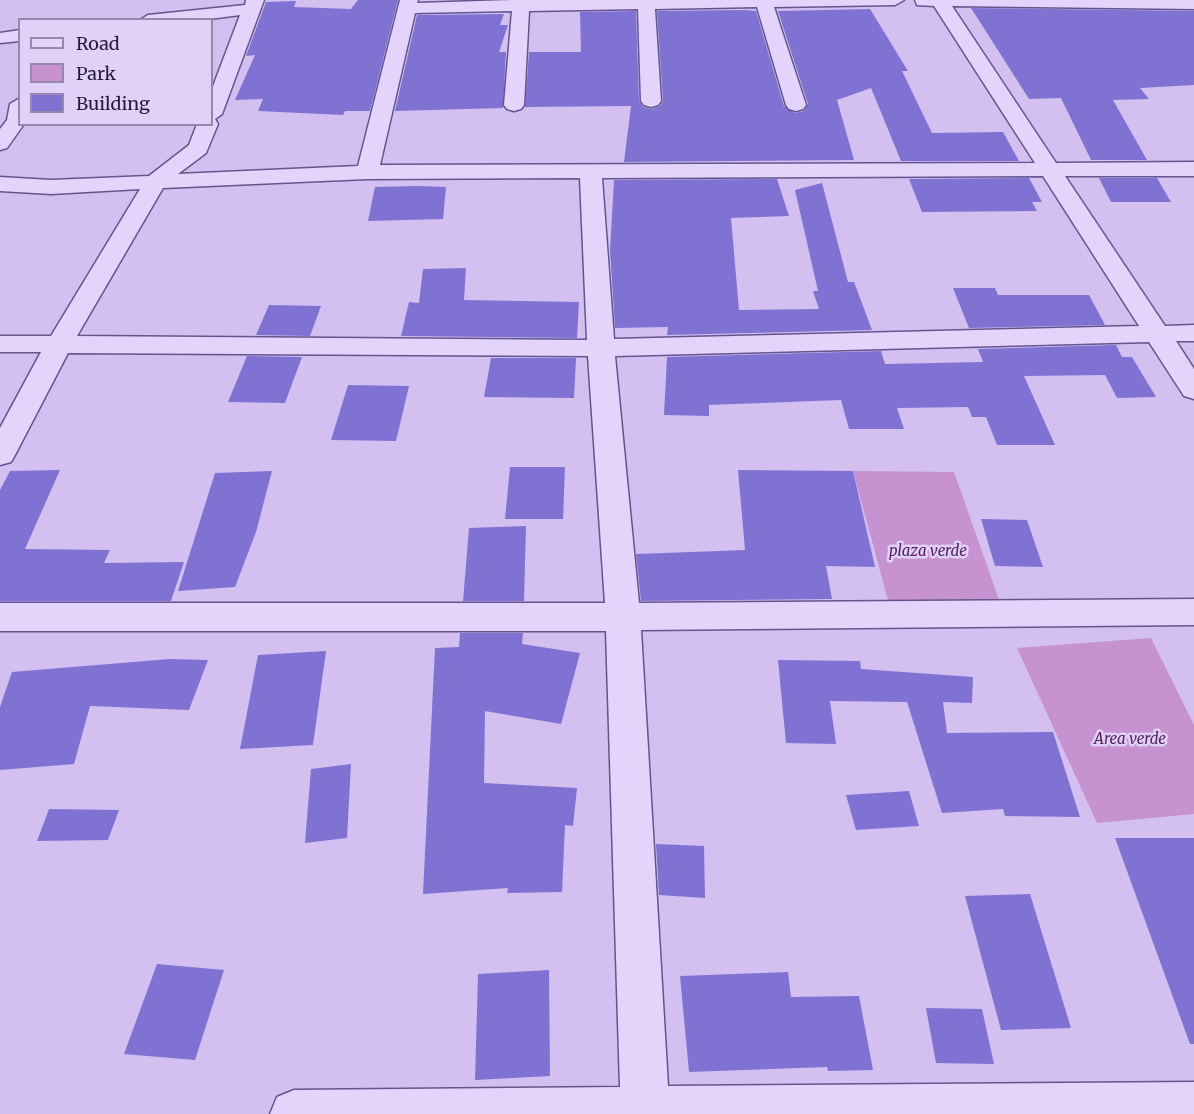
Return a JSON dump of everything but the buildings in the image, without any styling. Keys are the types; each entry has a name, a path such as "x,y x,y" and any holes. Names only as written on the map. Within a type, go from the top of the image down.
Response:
{"street":[{"path":"367,172 408,4 895,0"},
{"path":"903,0 1194,4"},
{"path":"763,1 796,105"},
{"path":"940,1 1194,390"},
{"path":"646,2 651,101"},
{"path":"514,105 520,3"},
{"path":"162,18 254,5 213,111"},
{"path":"0,38 18,35"},
{"path":"0,144 17,120 18,115"},
{"path":"0,455 60,343 156,181 198,148 207,126"},
{"path":"0,184 51,187 367,172 1194,169"},
{"path":"591,171 601,348 623,617 645,1110"},
{"path":"0,344 601,348 1194,333"},
{"path":"0,616 623,617 1194,612"},
{"path":"294,1114 1194,1106"}],"green space":[{"name":"plaza verde","path":"853,471 954,472 1002,608 889,604"},
{"name":"Area verde","path":"1151,638 1194,725 1194,814 1097,823 1017,648"}]}
